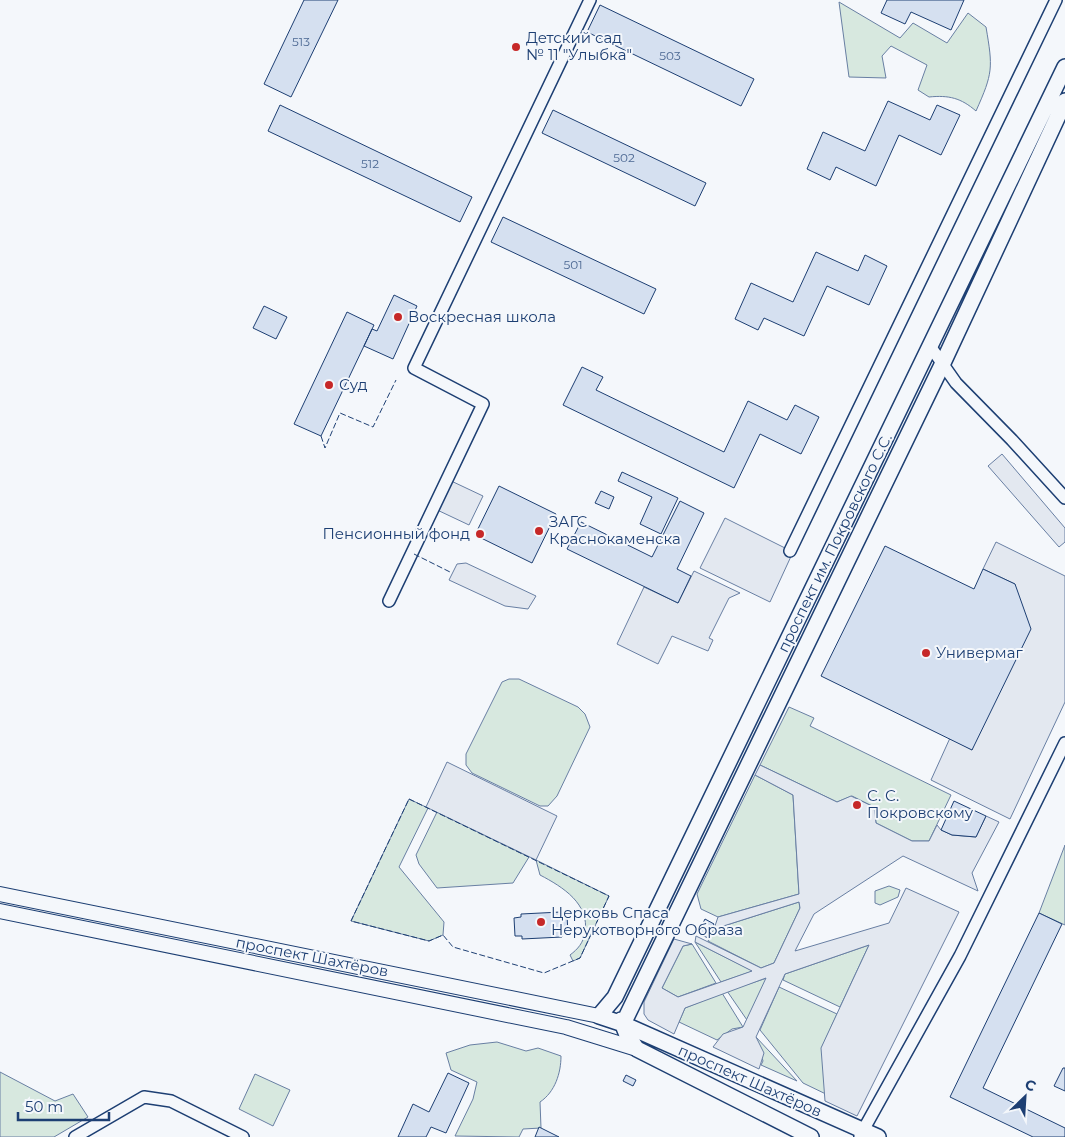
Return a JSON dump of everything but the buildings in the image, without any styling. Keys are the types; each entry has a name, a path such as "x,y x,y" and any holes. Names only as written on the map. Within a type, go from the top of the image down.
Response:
{"main road":[{"name":"проспект им. Покровского С.С.","path":"599,1016 615,997 1065,67"},
{"name":"проспект им. Покровского С.С.","path":"623,1024 942,365 1065,101"},
{"path":"615,997 627,1035 637,1049"},
{"name":"проспект Шахтёров","path":"599,1016 623,1024 861,1134 878,1137"},
{"name":"проспект Шахтёров","path":"637,1049 811,1137"}],"street":[{"path":"388,601 483,404 414,368 590,0"},
{"path":"790,551 1056,0"},
{"path":"930,346 956,383 1065,498"},
{"path":"861,1134 960,956 1065,743"},
{"name":"проспект Шахтёров","path":"0,894 599,1016"},
{"name":"проспект Шахтёров","path":"0,911 580,1031 637,1049"},
{"name":"проспект Шахтёров","path":"580,1031 602,1030 623,1024"},
{"path":"75,1137 144,1097 171,1101 243,1137"}],"shaded area":[{"path":"839,2 900,38 913,23 947,43 968,13 986,27 990,52 990,70 986,88 976,111 960,100 949,97 929,97 918,90 927,65 891,46 882,56 886,78 849,77"},
{"path":"1002,454 1065,528 1065,542 1059,547 988,466"},
{"path":"447,479 483,496 469,525 433,508"},
{"path":"725,518 793,552 770,602 700,568"},
{"path":"996,542 1065,576 1065,702 1010,819 931,780 950,738 972,750 1015,584 983,569"},
{"path":"466,563 536,596 528,609 505,606 449,580 457,564"},
{"path":"694,571 740,593 729,598 709,638 713,640 708,651 672,636 658,664 617,644 644,587 678,603"},
{"path":"509,679 519,679 578,707 585,714 590,727 557,796 548,806 540,806 472,773 466,765 466,754 502,682"},
{"path":"789,707 814,718 810,726 951,795 929,841 912,841 876,823 874,807 852,796 837,802 760,765"},
{"path":"447,762 557,816 536,860 426,807"},
{"path":"760,765 837,802 851,796 874,807 876,823 912,841 929,841 937,825 941,830 952,835 976,837 986,816 999,822 972,873 978,891 903,856 814,914 795,951 889,923 906,888 959,912 857,1116 825,1101 821,1048 869,945 785,974 756,1037 764,1053 759,1069 713,1047 723,1034 743,1027 766,978 685,1008 674,1034 648,1020 644,1014 644,1002 674,939 692,944 683,946 662,988 678,997 752,971 695,942 696,936 761,968 774,963 800,908 799,902 714,929 718,917 799,894 793,795 755,775"},
{"path":"755,775 793,795 799,894 718,917 701,909 697,894"},
{"path":"409,799 428,808 399,867 444,922 443,935 429,941 351,921"},
{"path":"437,812 529,857 513,883 437,888 419,864 416,855"},
{"path":"1065,845 1065,925 1039,913"},
{"path":"536,860 609,896 580,958 573,961 570,955 580,946 585,933 583,913 579,905 566,891 540,875"},
{"path":"889,886 900,890 898,897 880,905 875,903 875,891"},
{"path":"799,902 800,908 774,963 761,968 708,941 714,929"},
{"path":"695,942 753,971 721,982"},
{"path":"692,944 716,983 678,997 662,988 683,946"},
{"path":"869,945 840,1007 783,980 785,974"},
{"path":"767,978 747,1020 727,991"},
{"path":"779,987 837,1014 822,1047 857,1109 803,1083 760,1030"},
{"path":"722,993 743,1027 732,1029 717,1040 679,1022 685,1008"},
{"path":"756,1037 797,1081 761,1065 763,1061"},
{"path":"497,1042 526,1051 538,1048 561,1056 556,1082 550,1093 540,1102 541,1128 523,1129 519,1137 455,1136 473,1099 477,1082 451,1070 446,1053 470,1045"},
{"path":"0,1072 55,1101 73,1094 88,1117 54,1137 0,1137"},
{"path":"255,1074 290,1090 273,1126 239,1109"}],"fence":[{"path":"321,436 325,448 340,413 373,427 396,380"},
{"path":"414,554 452,573"},
{"path":"409,799 609,896 580,958 544,973 453,947 443,935 429,941 351,921 409,799"}],"place":[{"name":"Детский сад № 11 \"Улыбка\"","path":"516,47"},
{"name":"Воскресная школа","path":"398,317"},
{"name":"Суд","path":"329,385"},
{"name":"ЗАГС Краснокаменска","path":"539,531"},
{"name":"Пенсионный фонд","path":"480,534"},
{"name":"Универмаг","path":"926,653"},
{"name":"С. С. Покровскому","path":"857,805"},
{"name":"Церковь Спаса Нерукотворного Образа","path":"541,922"}]}
